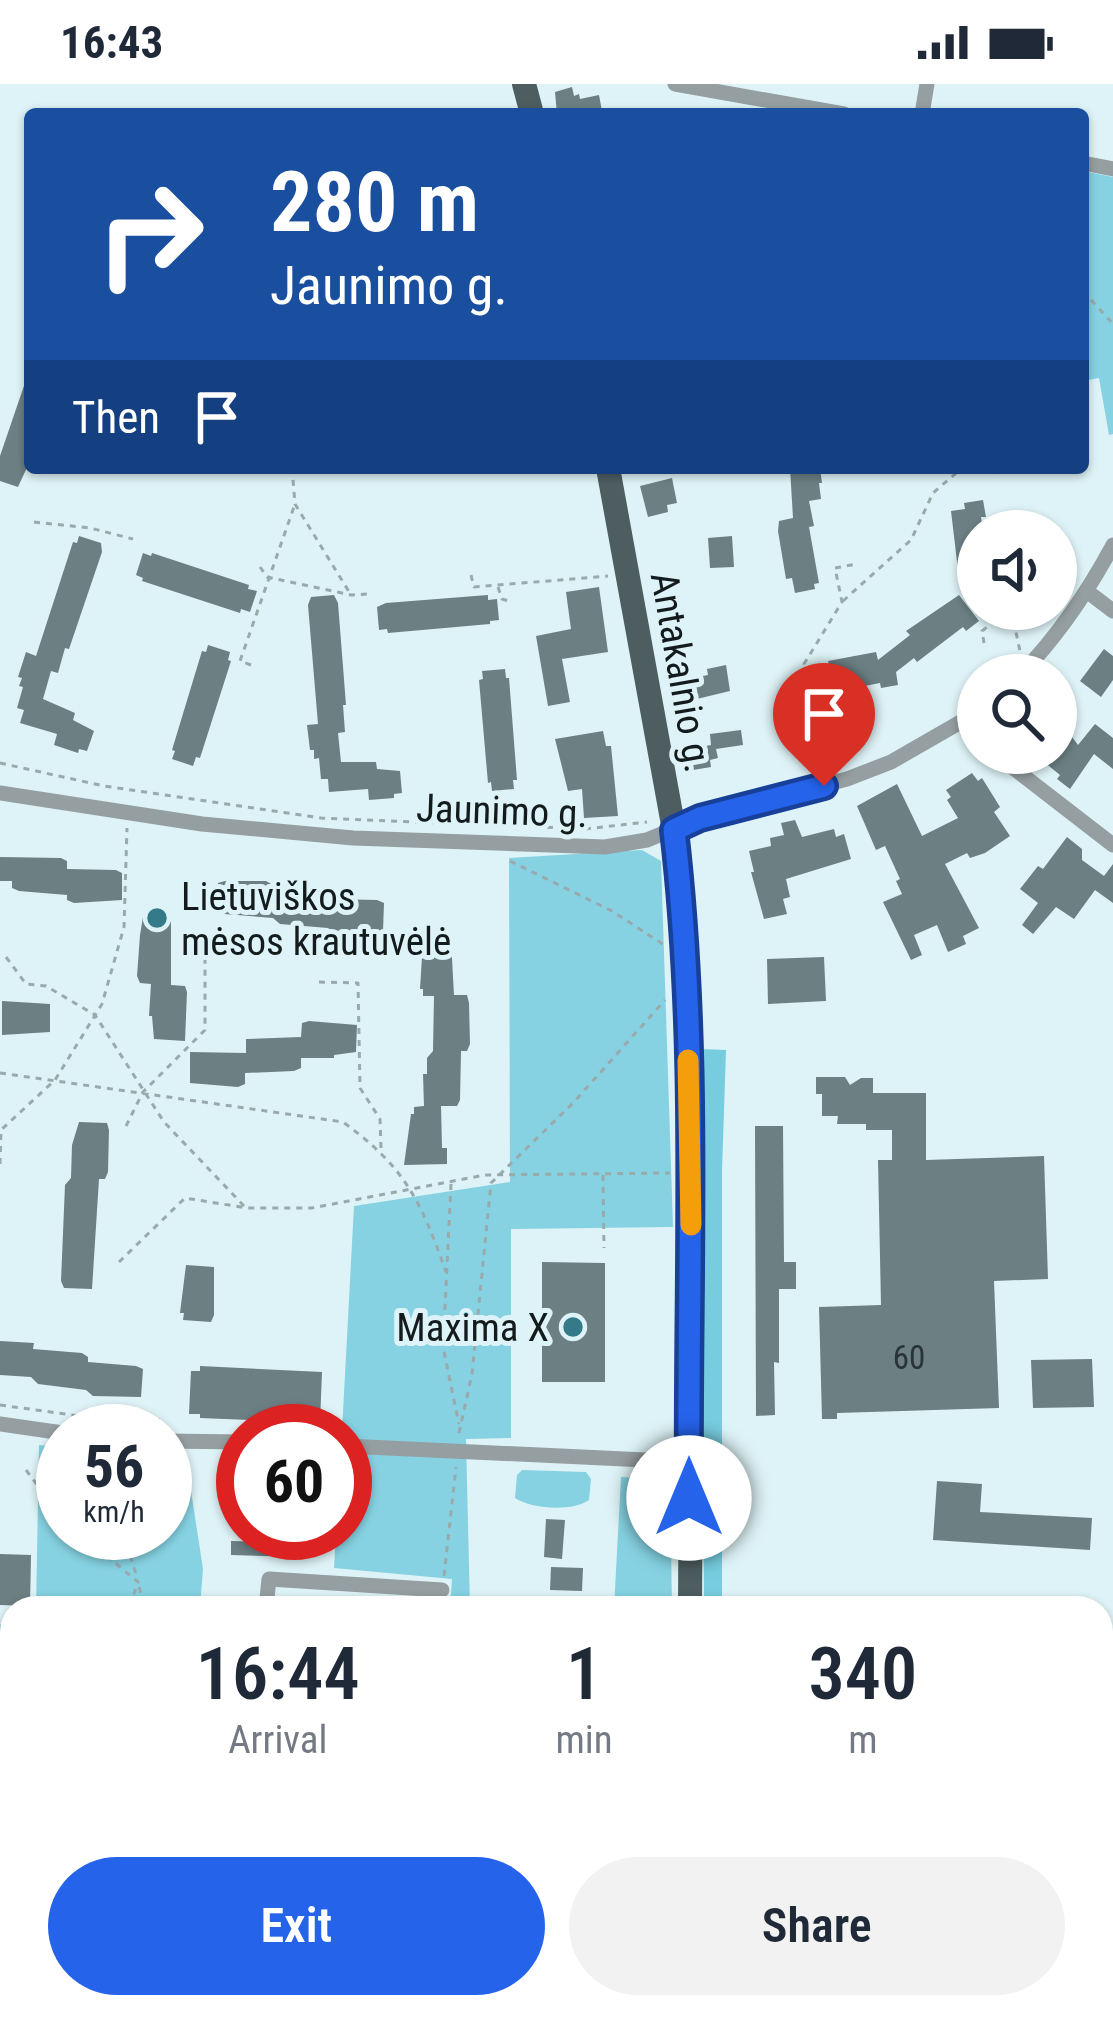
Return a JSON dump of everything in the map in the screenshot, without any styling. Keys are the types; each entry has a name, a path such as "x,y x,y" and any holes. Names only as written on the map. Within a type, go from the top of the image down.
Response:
{"main road":[{"name":"Antakalnio g.","path":"609,474 674,830 686,967 690,1596"}],"street":[{"path":"675,84 810,108"},
{"path":"1040,654 1088,592 1113,545"},
{"path":"1088,592 1113,611"},
{"name":"Jaunimo g.","path":"0,793 288,832 605,847 647,840 700,818 848,779 957,727"},
{"path":"1021,774 1113,845"},
{"path":"0,1424 36,1429"},
{"path":"372,1447 688,1462"},
{"path":"267,1596 269,1579 442,1590"}],"path":[{"path":"1089,298 1113,324"},
{"path":"251,664 240,661 295,504 292,474"},
{"path":"824,786 804,664 842,602 911,540 933,493 955,474"},
{"path":"295,504 351,595"},
{"path":"34,522 134,539"},
{"path":"842,602 835,568 856,565"},
{"path":"260,567 267,577 351,595 367,594"},
{"path":"471,575 474,587 628,574"},
{"path":"497,586 502,599 512,602"},
{"path":"983,630 984,643"},
{"path":"809,698 837,709 848,779"},
{"path":"838,717 847,716"},
{"path":"0,764 104,786 321,818 580,830 648,822 654,801 668,799"},
{"path":"0,1164 1,1130 55,1080 95,1015 124,927 128,812"},
{"path":"451,1182 443,1347 460,1426 472,1374 487,1195 497,1175 574,1102 686,967 612,911 477,844"},
{"path":"126,1126 143,1092 205,1030 205,940"},
{"path":"6,957 26,983 46,986 95,1015 164,1122 247,1208"},
{"path":"319,982 358,983 360,1088 380,1120 381,1150"},
{"path":"0,1073 343,1122 381,1150 412,1190 427,1216 446,1272"},
{"path":"603,1173 604,1248"},
{"path":"119,1262 185,1198 247,1208 312,1208 497,1175 690,1176"},
{"path":"0,1405 36,1410"},
{"path":"442,1590 458,1451"},
{"path":"26,1470 36,1484"},
{"path":"112,1560 138,1582"},
{"path":"132,1560 142,1596"},
{"path":"133,1596 138,1582"}],"shaded area":[{"path":"1089,172 1113,177 1113,434 1109,435 1099,378 1089,380"},
{"path":"642,850 661,861 673,1227 511,1229 511,1438 466,1439 470,1596 451,1596 452,1579 334,1568 334,1560 372,1560 372,1404 343,1404 354,1206 510,1182 509,858"},
{"path":"701,1049 726,1050 722,1596 704,1596"},
{"path":"522,1470 586,1472 591,1479 589,1500 563,1508 522,1502 515,1498 517,1475"},
{"path":"621,1477 670,1480 672,1596 615,1596"},
{"path":"192,1497 203,1569 201,1596 36,1596 37,1560 192,1560"}],"building":[{"path":"572,87 580,99 599,95 601,108 556,108 555,92"},
{"path":"24,386 24,474 18,487 0,481 0,456"},
{"path":"790,474 821,474 821,499 809,501 819,583 814,584 815,589 795,593 792,578 786,579 778,531 779,521 793,518"},
{"path":"672,478 677,503 667,505 668,512 648,517 640,486"},
{"path":"983,500 985,510 958,510 965,509 964,503"},
{"path":"957,510 957,562 951,511"},
{"path":"79,536 101,543 102,552 69,649 65,648 58,673 51,671 43,699 75,713 73,720 94,731 87,751 79,749 78,753 54,745 57,734 20,723 24,710 17,708 23,687 18,677 26,652 36,656 73,542"},
{"path":"732,536 734,567 710,568 708,538"},
{"path":"143,553 249,585 248,589 257,591 250,612 241,609 240,613 142,581 136,575"},
{"path":"599,587 608,652 562,659 570,702 548,706 536,636 571,629 566,592"},
{"path":"334,595 346,705 345,732 338,733 341,762 376,762 377,769 400,771 402,793 394,798 369,800 368,789 329,792 328,779 321,779 319,758 314,759 314,750 310,750 307,725 318,724 308,605 311,597"},
{"path":"488,595 488,600 497,599 499,620 490,624 379,630 377,607 386,603"},
{"path":"957,596 959,630 896,672 898,685 881,688 880,683 824,694 818,689 814,669 829,666 828,661 876,652 878,660 910,635 906,631"},
{"path":"208,645 230,652 231,661 200,758 196,757 193,766 172,759 172,750 202,651"},
{"path":"1104,649 1113,656 1113,680 1101,697 1080,681"},
{"path":"726,665 730,691 676,704 671,682 708,675 707,669"},
{"path":"505,669 517,780 513,780 514,789 492,791 479,680 482,671"},
{"path":"1095,724 1113,738 1113,769 1094,754 1070,789 1057,779 1077,774 1077,744"},
{"path":"741,730 743,745 716,749 718,758 710,760 711,767 693,770 689,749 711,745 710,734"},
{"path":"603,731 606,746 611,746 618,816 584,818 582,789 568,791 555,739"},
{"path":"970,774 978,781 982,778 1000,807 994,812 1010,836 985,853 970,858 967,853 945,864 979,928 963,936 966,944 948,952 937,925 914,935 922,955 911,960 883,902 902,894 896,881 900,879 885,846 876,850 857,806 897,784 922,836 958,818 946,790"},
{"path":"795,820 802,837 834,829 836,837 844,834 851,859 786,879 787,914 764,919 749,851 771,846 770,838 784,835 781,823"},
{"path":"1067,837 1082,849 1082,860 1104,876 1113,864 1113,903 1095,890 1074,919 1056,907 1033,934 1022,925 1038,903 1020,889 1038,866 1043,869"},
{"path":"0,857 61,858 67,861 67,869 116,870 122,873 122,900 74,903 67,895 19,891 12,888 12,881 0,881"},
{"path":"266,881 273,890 322,891 329,894 328,899 377,900 384,903 383,931 335,933 328,928 280,924 273,918 224,914 217,911 218,883"},
{"path":"152,907 165,907 171,918 171,985 185,986 187,992 185,1041 154,1039 149,1016 151,984 140,983 137,976 143,917"},
{"path":"423,940 451,940 454,995 467,995 470,1044 467,1051 461,1051 460,1100 457,1106 441,1106 447,1164 404,1165 411,1114 414,1107 424,1106 423,1074 427,1074 427,1058 433,1051 434,996 423,996 420,989"},
{"path":"824,957 826,1001 768,1004 767,959"},
{"path":"2,1001 50,1004 50,1032 2,1035"},
{"path":"302,1023 357,1025 356,1052 301,1058 301,1068 294,1071 245,1073 245,1084 238,1087 190,1083 190,1052 246,1053 246,1039 301,1037"},
{"path":"816,1077 845,1077 850,1085 873,1078 873,1093 926,1093 926,1160 1044,1156 1048,1279 994,1281 999,1408 837,1413 837,1419 822,1419 819,1307 881,1305 878,1160 892,1160 892,1130 866,1130 866,1124 837,1124 838,1116 822,1116"},
{"path":"79,1122 107,1123 109,1130 108,1172 105,1179 99,1179 92,1289 64,1288 61,1281 65,1185 71,1178 72,1145"},
{"path":"755,1126 783,1126 784,1262 796,1262 796,1289 779,1289 775,1415 756,1416"},
{"name":"Maxima X","path":"542,1262 605,1263 605,1382 542,1382"},
{"path":"186,1265 214,1267 211,1322 183,1320"},
{"path":"0,1341 82,1353 88,1362 136,1366 143,1369 141,1397 93,1396 86,1390 38,1384 31,1377 0,1375"},
{"path":"1092,1359 1094,1407 1033,1408 1031,1360"},
{"path":"200,1366 322,1372 321,1404 216,1404 216,1419 200,1418 192,1414 189,1404 191,1371 200,1371"},
{"path":"937,1481 982,1484 980,1512 1092,1518 1090,1550 933,1540"},
{"path":"546,1519 565,1520 562,1559 544,1557"},
{"path":"0,1554 31,1555 30,1596 0,1596"},
{"path":"551,1567 583,1568 582,1591 550,1590"}],"slow traffic":[{"path":"688,1060 691,1225"}],"place":[{"name":"Lietuviškos mėsos krautuvėlė","path":"157,918"},
{"name":"Maxima X","path":"573,1327"}],"route":[{"path":"689,1498 692,1245 686,959 674,830 700,818 824,786"}]}
